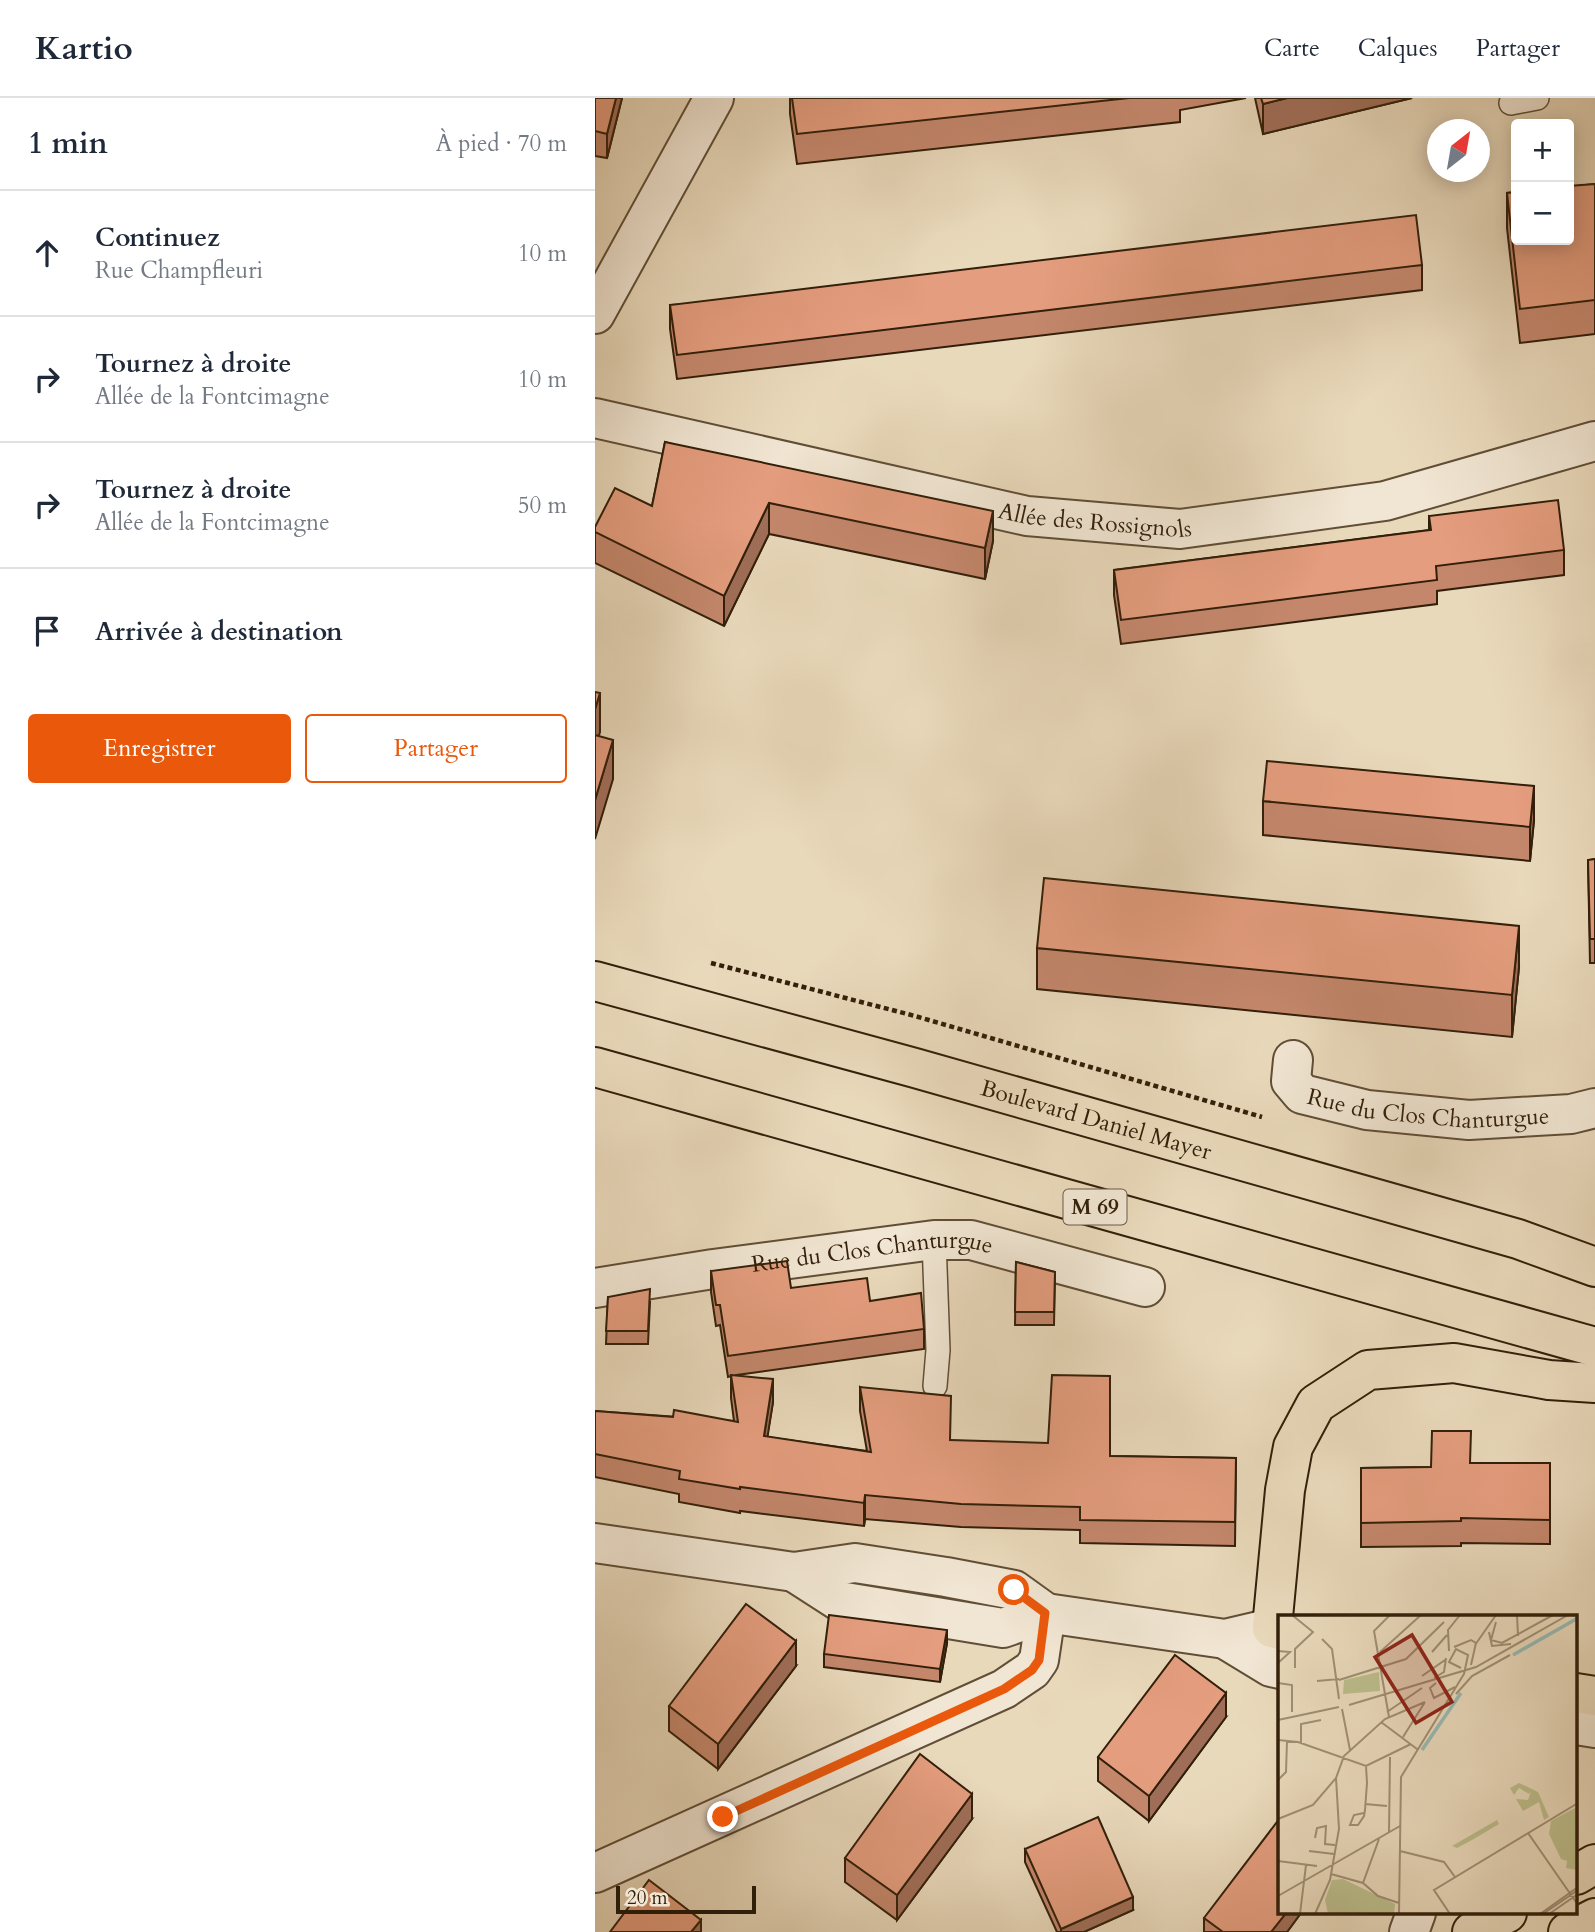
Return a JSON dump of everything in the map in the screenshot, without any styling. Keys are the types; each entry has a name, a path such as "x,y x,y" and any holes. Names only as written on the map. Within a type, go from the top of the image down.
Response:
{"main road":[{"name":"Boulevard Daniel Mayer","path":"595,981 915,1068 1518,1239 1595,1266"},
{"name":"M 69","path":"595,1067 1595,1347"},
{"path":"1518,1239 1595,1240"},
{"path":"1276,1629 1285,1490 1293,1447 1316,1404 1368,1370 1454,1363 1549,1380 1595,1383"},
{"path":"1577,1693 1595,1696"},
{"path":"1577,1874 1595,1864"},
{"path":"1472,1932 1505,1914"},
{"path":"1568,1932 1595,1918"}],"street":[{"path":"595,314 714,98"},
{"name":"Allée des Rossignols","path":"595,418 1027,516 1181,529 1385,501 1595,441"},
{"name":"Rue du Clos Chanturgue","path":"1293,1060 1291,1081 1302,1094 1367,1110 1469,1120 1571,1114 1595,1108"},
{"name":"Rue du Clos Chanturgue","path":"595,1288 713,1269 934,1240 971,1240 1145,1287"},
{"path":"595,1543 794,1572 855,1563 1014,1590 1045,1613 1225,1639 1276,1629"},
{"path":"595,1873 1004,1689 1032,1670 1039,1660 1045,1613"},
{"path":"1225,1639 1278,1669"},
{"path":"1577,1725 1595,1728"},
{"path":"1409,1932 1416,1914"}],"lane":[{"path":"1511,103 1537,98"},
{"path":"934,1240 938,1350 935,1386"}],"path":[{"path":"702,961 915,1016 1266,1118"}],"building":[{"path":"595,98 616,98 607,134 595,131"},
{"path":"792,98 1129,98 797,134"},
{"path":"1261,98 1287,98 1263,104"},
{"path":"1595,184 1595,300 1520,309 1513,245 1574,245 1574,186"},
{"path":"1507,193 1511,193 1511,229"},
{"path":"1416,215 1422,265 677,355 670,305"},
{"path":"665,442 993,511 985,548 769,503 724,596 595,532 615,488 652,506"},
{"path":"1558,500 1564,550 1436,566 1437,580 1121,620 1114,570 1431,530 1429,516"},
{"path":"595,692 600,693 595,709"},
{"path":"595,735 613,740 595,800"},
{"path":"1267,761 1534,786 1530,827 1263,801"},
{"path":"1595,859 1595,939 1590,939 1588,860"},
{"path":"1044,878 1519,926 1512,995 1037,948"},
{"path":"787,1261 791,1288 867,1278 870,1301 921,1293 924,1329 728,1356 720,1305 716,1305 711,1271"},
{"path":"1016,1262 1055,1272 1054,1312 1015,1312"},
{"path":"650,1289 648,1331 606,1331 608,1297"},
{"path":"731,1375 773,1379 764,1436 871,1452 860,1387 951,1396 950,1440 1048,1443 1052,1375 1110,1376 1110,1456 1236,1458 1235,1522 1080,1520 1080,1507 961,1504 865,1495 864,1503 679,1479 680,1471 595,1454 595,1411 673,1417 674,1410 738,1422"},
{"path":"1432,1431 1471,1431 1470,1463 1550,1463 1550,1520 1461,1518 1461,1521 1361,1523 1361,1468 1431,1467"},
{"path":"746,1604 796,1641 718,1744 669,1706"},
{"path":"829,1615 947,1630 940,1669 824,1654"},
{"path":"1175,1655 1226,1693 1149,1796 1098,1757"},
{"path":"920,1754 972,1794 897,1895 845,1858"},
{"path":"1098,1817 1133,1897 1061,1929 1025,1849"},
{"path":"1278,1821 1278,1914 1285,1914 1271,1932 1223,1932 1204,1918"},
{"path":"649,1880 701,1920 691,1932 610,1932"}],"route":[{"path":"723,1817 1004,1689 1032,1670 1039,1660 1045,1613 1014,1590"}]}
